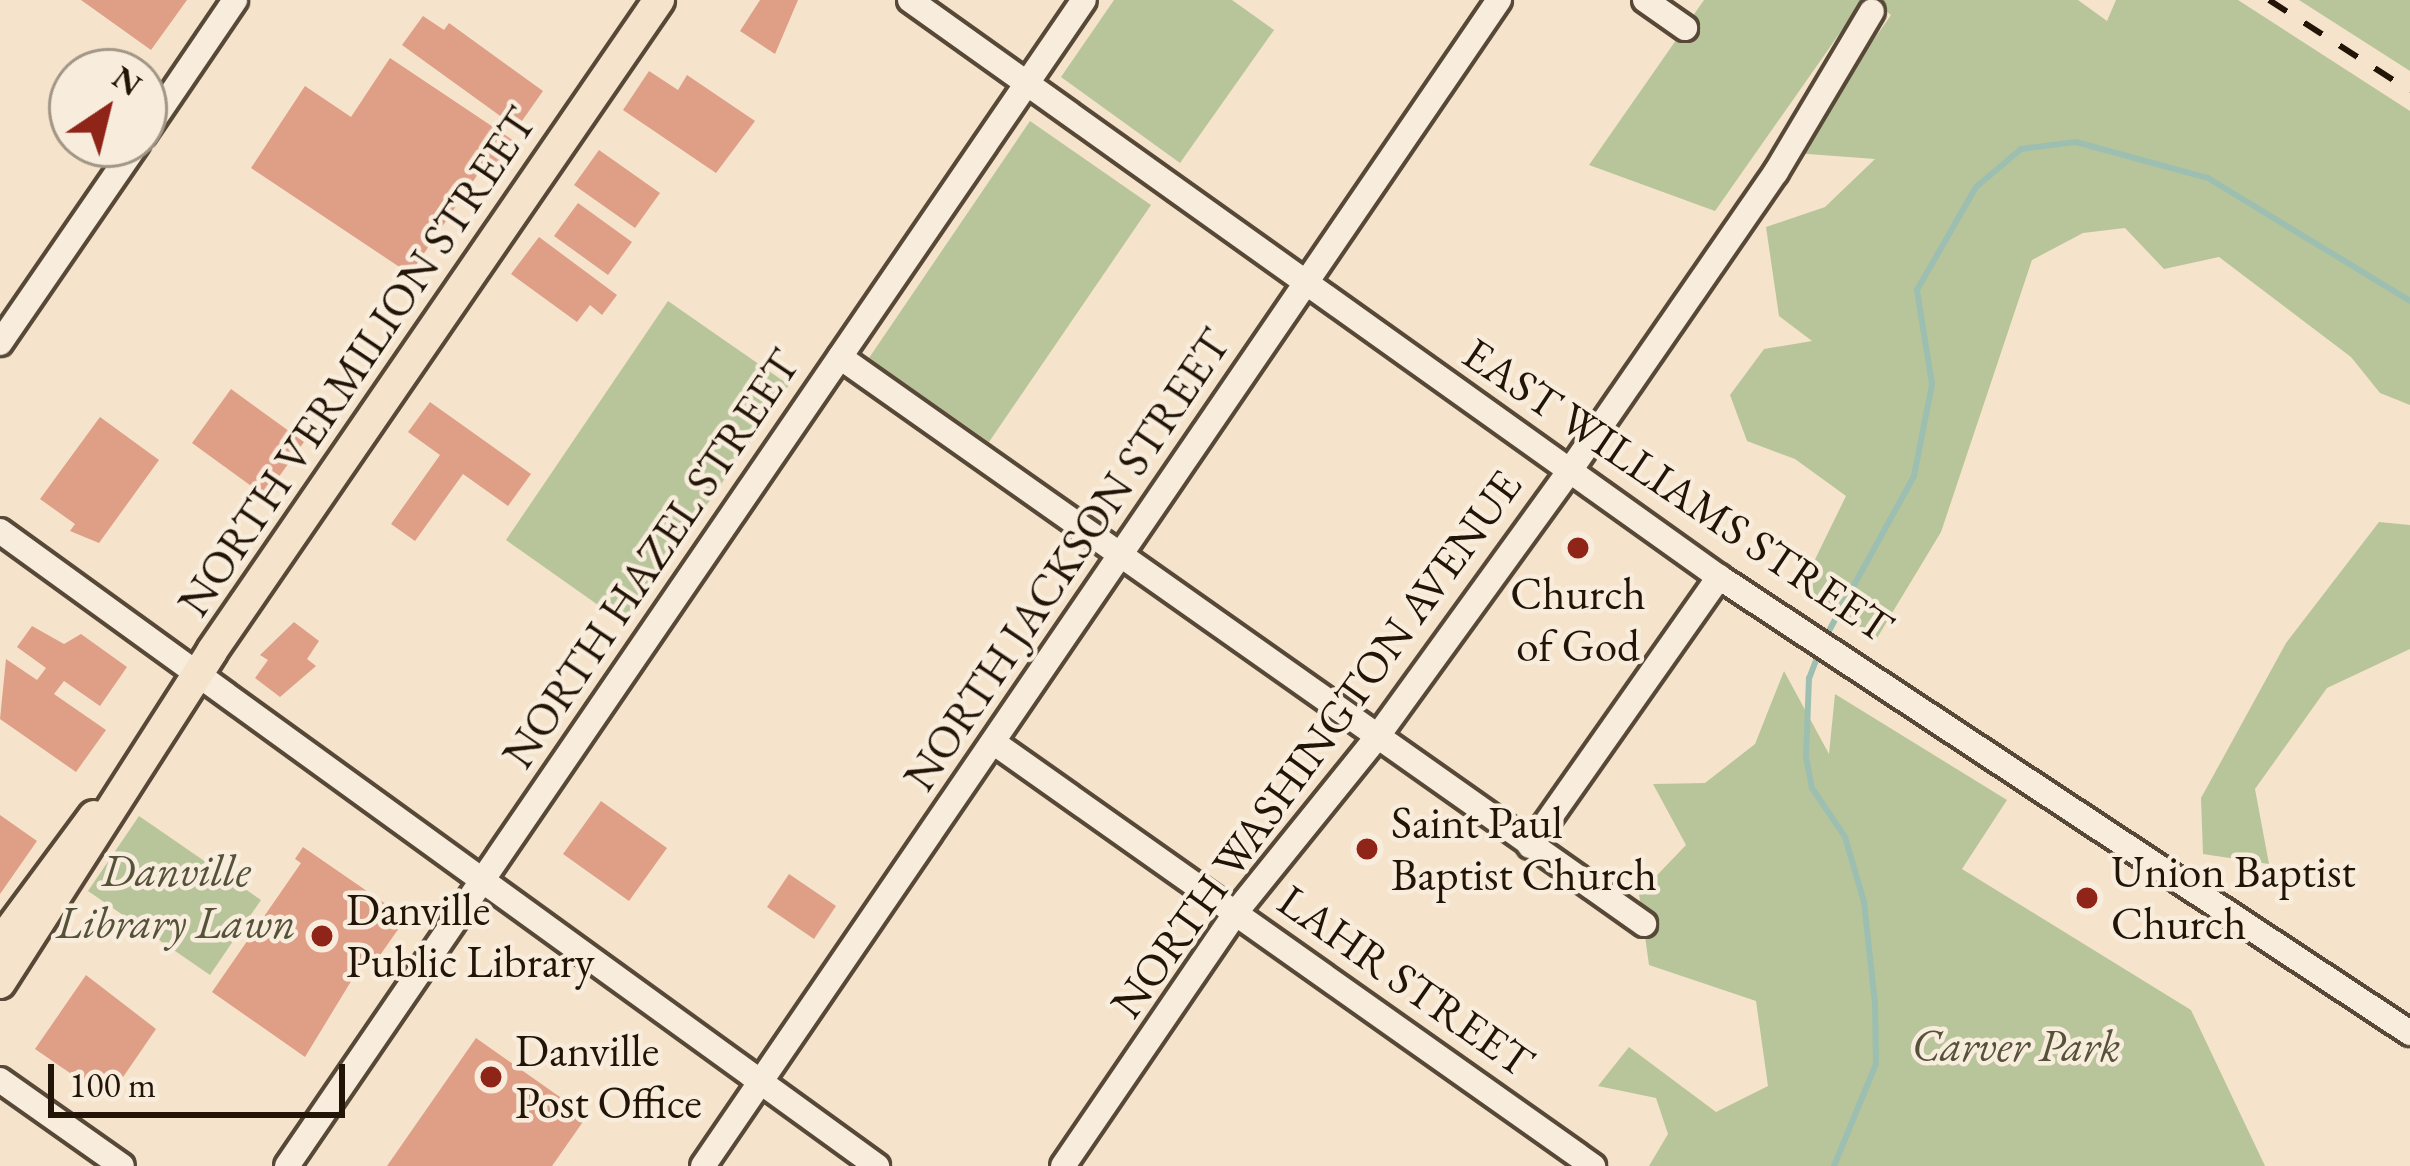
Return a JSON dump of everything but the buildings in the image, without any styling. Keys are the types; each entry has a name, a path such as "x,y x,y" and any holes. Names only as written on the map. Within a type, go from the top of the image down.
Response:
{"main road":[{"name":"NORTH VERMILION STREET","path":"0,983 130,776 658,0"},
{"name":"NORTH VERMILION STREET","path":"0,943 76,835 130,776"}],"street":[{"path":"168,99 235,0"},
{"name":"EAST WILLIAMS STREET","path":"910,0 1719,577 1860,664 2410,1033"},
{"name":"NORTH HAZEL STREET","path":"287,1166 1084,0"},
{"name":"NORTH JACKSON STREET","path":"703,1166 1499,0"},
{"path":"1645,0 1684,28"},
{"name":"NORTH WASHINGTON AVENUE","path":"1064,1166 1236,913 1377,737 1569,472 1775,172 1872,10"},
{"path":"0,343 120,168"},
{"path":"840,357 1644,924"},
{"path":"0,531 480,884 878,1166"},
{"path":"1530,846 1719,577"},
{"name":"LAHR STREET","path":"993,742 1593,1166"},
{"path":"0,1080 122,1166"}],"green space":[{"path":"1114,0 1232,0 1274,30 1180,163 1061,77"},
{"path":"1704,0 1863,0 1715,211 1589,165"},
{"path":"1871,0 2078,0 2107,21 2116,0 2238,0 2410,111 2410,405 2380,393 2351,357 2219,257 2164,269 2125,228 2083,233 2032,260 1941,532 1877,638 1801,588 1846,496 1795,459 1747,441 1730,395 1764,349 1812,341 1779,316 1766,227 1825,207 1875,159 1794,153 1891,15"},
{"path":"2299,0 2410,0 2410,71"},
{"path":"1030,121 1151,205 989,442 869,358"},
{"path":"668,301 789,385 625,624 506,540"},
{"path":"2379,522 2410,525 2410,649 2327,688 2255,789 2269,864 2203,854 2201,798 2286,643"},
{"name":"Carver Park","path":"1784,671 1829,754 1835,694 2007,800 1962,869 2191,1010 2265,1166 1649,1166 1668,1134 1656,1098 1598,1086 1629,1047 1716,1112 1768,1086 1756,1001 1649,965 1639,894 1686,845 1653,784 1705,783 1755,744"},
{"name":"Danville Library Lawn","path":"139,816 261,900 210,975 88,891"}],"waterway":[{"path":"1825,638 1914,476 1932,384 1917,290 1976,187 2021,149 2076,142 2208,178 2410,301"},
{"path":"1820,650 1809,678 1806,757 1812,788 1845,837 1864,902 1875,1003 1876,1064 1834,1166"}],"railway":[{"path":"2269,0 2410,91"}],"place":[{"name":"Church of God","path":"1578,548"},
{"name":"Saint Paul Baptist Church","path":"1367,849"},
{"name":"Union Baptist Church","path":"2087,898"},
{"name":"Danville Public Library","path":"322,936"},
{"name":"Danville Post Office","path":"491,1077"}]}
